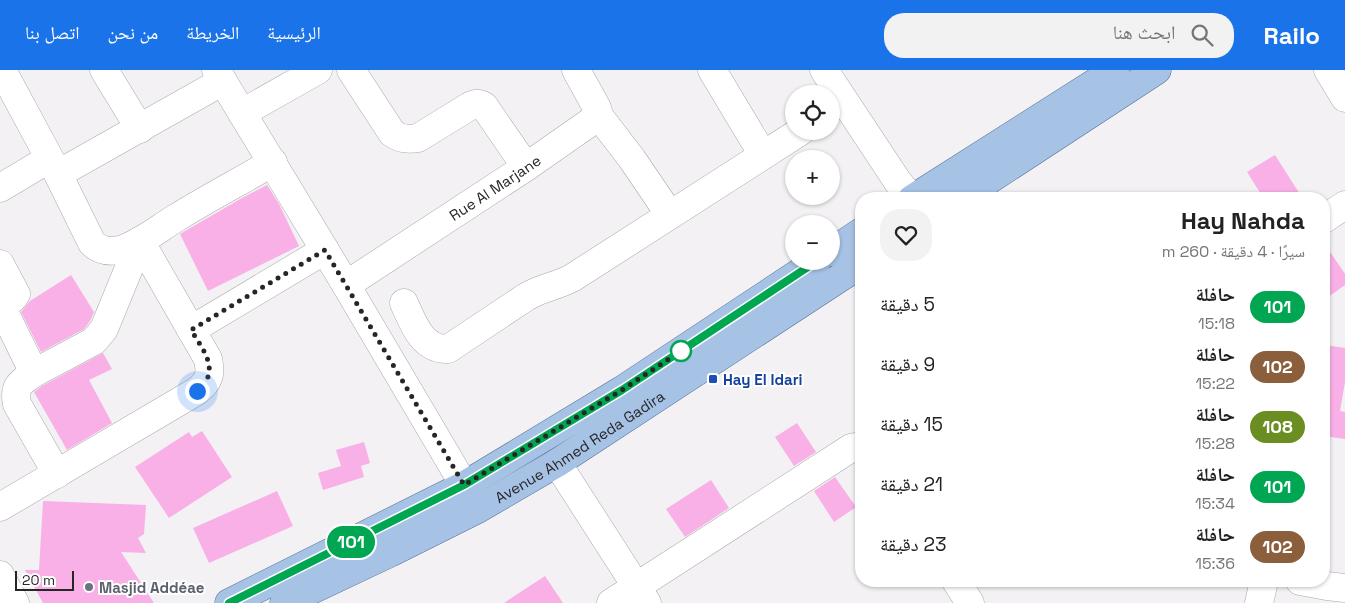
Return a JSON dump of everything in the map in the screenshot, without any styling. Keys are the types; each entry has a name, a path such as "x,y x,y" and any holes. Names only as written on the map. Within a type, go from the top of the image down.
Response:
{"main road":[{"path":"923,192 1115,70"},
{"path":"971,192 1157,70"},
{"path":"840,246 855,236"},
{"name":"Avenue Ahmed Reda Gadira","path":"284,603 478,509 557,463 855,268"},
{"name":"Avenue Ahmed Reda Gadira","path":"229,603 464,485 622,390 803,270"}],"street":[{"path":"104,70 140,129"},
{"path":"242,113 318,70"},
{"path":"350,70 392,133 397,137 418,138 470,106 480,104 484,106 526,167"},
{"path":"576,70 597,108 599,116 632,159 670,215"},
{"path":"712,70 763,155"},
{"path":"824,70 830,85"},
{"path":"1328,70 1345,98"},
{"path":"2,72 55,168 92,243 96,248 102,250 121,249 140,241 273,162"},
{"path":"0,188 42,163 55,168 140,129 219,76 273,162 478,509"},
{"path":"840,108 906,192"},
{"name":"Rue Al Marjane","path":"346,285 526,167 599,116"},
{"path":"404,303 413,325 426,343 440,349 448,349 526,297 539,290 564,282 787,140"},
{"path":"1330,215 1345,205"},
{"path":"0,507 197,391 203,386 209,375 208,358 140,241"},
{"path":"57,474 17,404 15,392 18,386 34,373 94,341 104,329 140,241"},
{"path":"191,330 325,250"},
{"path":"0,264 16,294 5,304 4,312 34,373"},
{"path":"611,603 641,595 851,448 855,447"},
{"path":"557,463 641,595"},
{"path":"0,575 16,603"},
{"path":"1330,586 1345,588"},
{"path":"960,587 970,603"},
{"path":"1258,603 1262,587"}],"building":[{"path":"1275,155 1299,192 1260,192 1247,172"},
{"path":"267,185 279,204 299,246 208,291 180,234"},
{"path":"1330,252 1345,274 1345,285 1330,296"},
{"path":"71,275 94,312 84,329 41,352 21,312 30,301"},
{"path":"1330,346 1345,348 1345,382 1340,411 1345,412 1345,439 1330,437"},
{"path":"103,353 112,369 89,380 112,423 67,450 34,392"},
{"path":"797,423 816,452 794,466 775,437"},
{"path":"202,431 232,477 169,518 135,467 189,432 192,437"},
{"path":"364,442 370,463 361,466 364,477 323,490 318,473 341,466 336,450"},
{"path":"835,477 855,508 834,522 814,491"},
{"path":"711,480 729,508 685,537 666,509"},
{"path":"277,491 293,526 209,563 193,528"},
{"path":"43,501 146,505 144,534 138,538 146,553 121,552 154,603 43,603 25,570 39,570"},
{"path":"545,576 563,603 504,603"}],"bus line":[{"name":"101","path":"229,603 464,485 622,390 803,270"}],"place":[{"name":"Hay El Idari","path":"713,379"},
{"name":"Masjid Addéae","path":"89,587"}],"route":[{"path":"197,391 206,382 210,368 208,358 191,330 325,250 464,485 622,390 687,347 681,351"}]}
